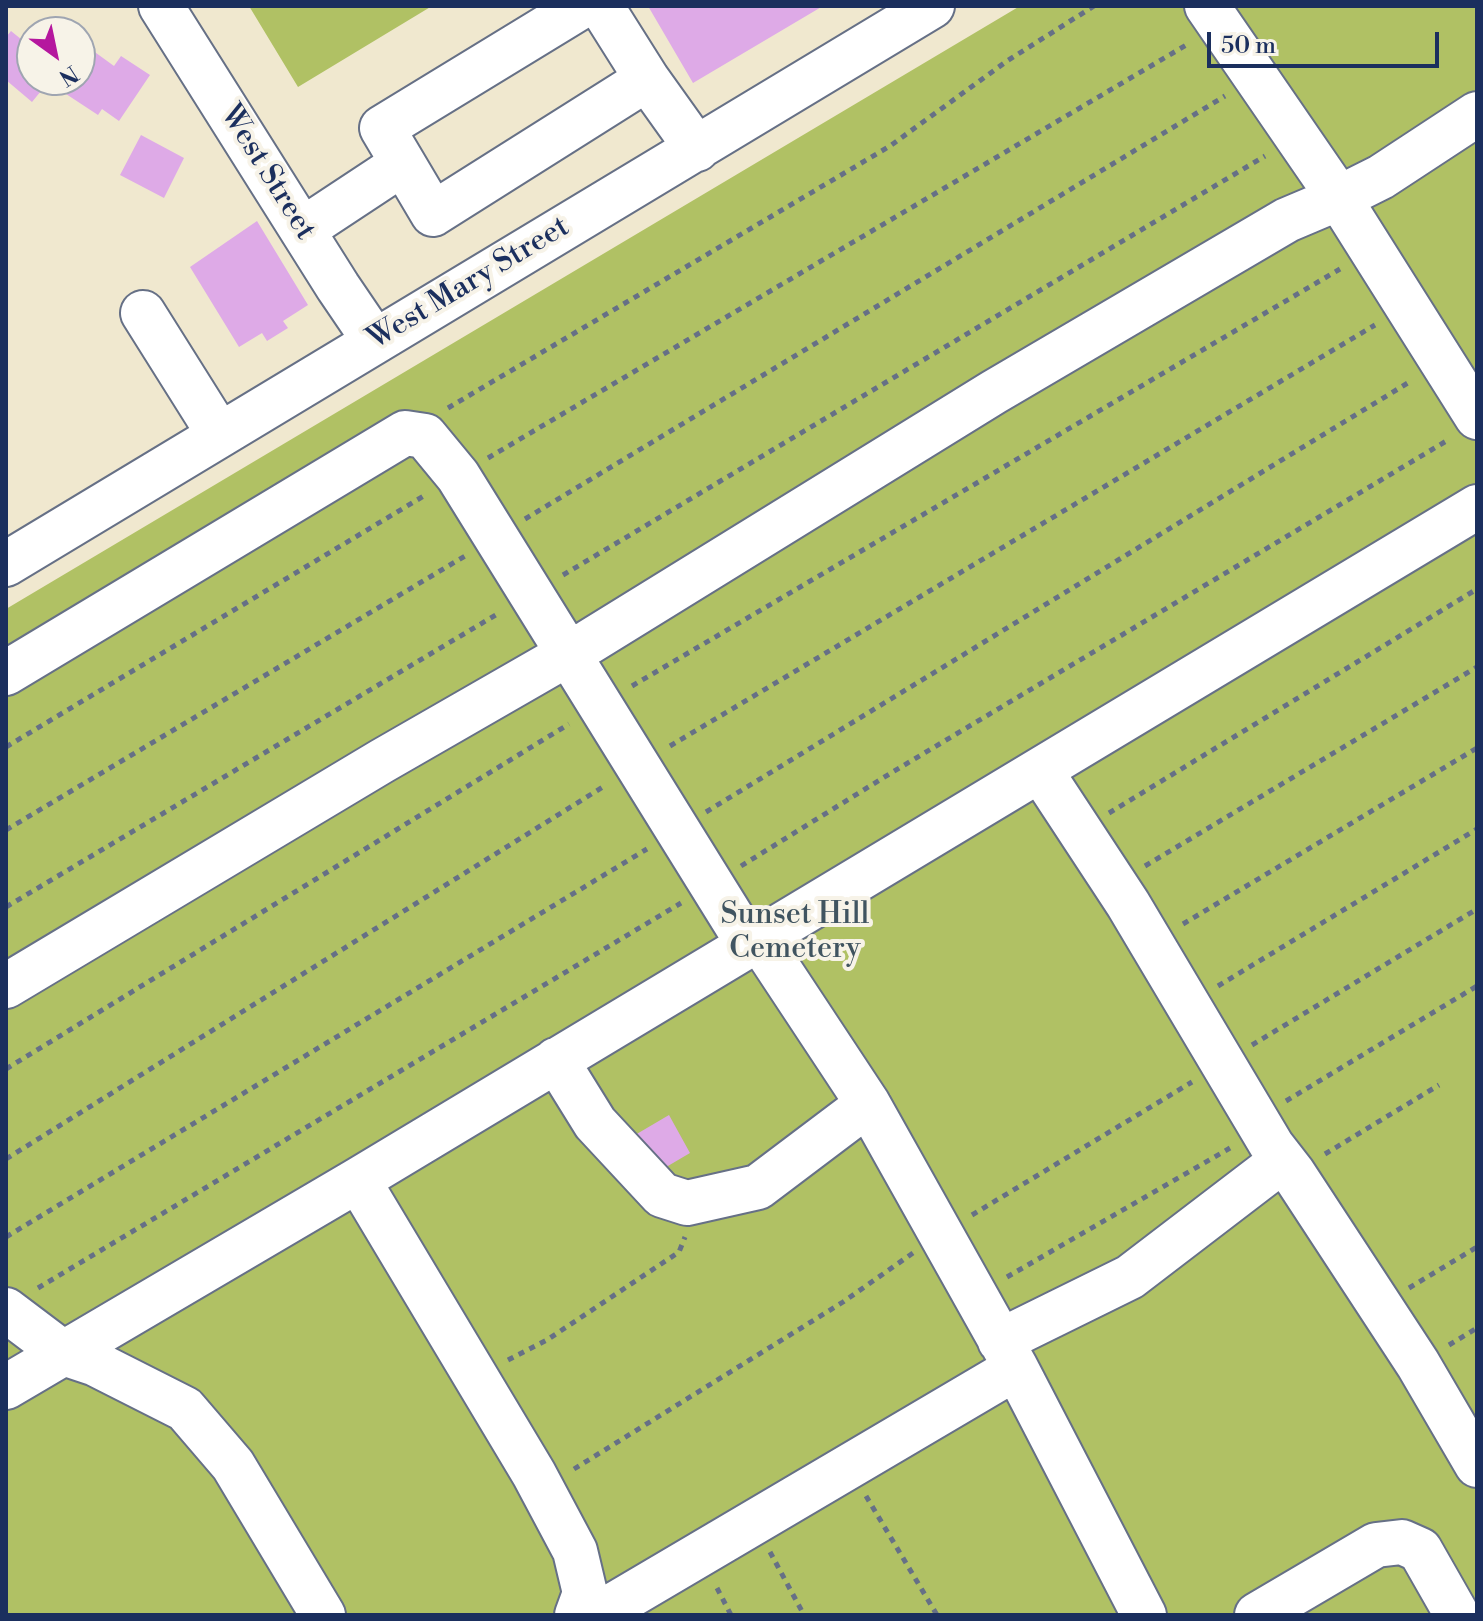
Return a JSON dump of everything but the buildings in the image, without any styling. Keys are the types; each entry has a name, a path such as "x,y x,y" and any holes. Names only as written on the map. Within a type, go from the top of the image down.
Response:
{"street":[{"name":"West Street","path":"161,6 374,340"},
{"path":"582,6 382,128 433,214 647,79"},
{"path":"601,6 647,79 697,149"},
{"name":"West Mary Street","path":"6,564 932,6"},
{"path":"1214,16 1339,198 1442,362 1463,428"},
{"path":"6,986 382,761 568,654 994,392 1287,220 1381,177 1477,114"},
{"path":"302,230 402,164"},
{"path":"143,313 219,434"},
{"path":"6,673 405,433 425,436 458,476 711,885 868,1104 1008,1354 1144,1615"},
{"path":"6,1387 358,1180 1477,507"},
{"path":"1040,770 1115,884 1274,1145 1418,1364 1477,1465"},
{"path":"556,1060 595,1123 662,1195 687,1203 758,1187 868,1104"},
{"path":"597,1615 849,1467 1008,1354 1130,1277 1274,1145"},
{"path":"358,1180 575,1551 585,1593 577,1615"},
{"path":"20,1300 63,1353 96,1364 185,1409 233,1465 323,1615"},
{"path":"1257,1615 1376,1545 1402,1542 1420,1550 1457,1615"}],"path":[{"path":"405,433 890,146 1007,61 1094,6"},
{"path":"6,747 1214,16"},
{"path":"6,830 1256,77"},
{"path":"6,907 1297,137"},
{"path":"6,1069 600,705 1372,250"},
{"path":"6,1159 638,765 1407,306"},
{"path":"6,1237 1442,362"},
{"path":"20,1300 1463,428"},
{"path":"1079,831 1477,589"},
{"path":"1115,884 1477,667"},
{"path":"1151,943 1477,748"},
{"path":"1188,1005 1477,829"},
{"path":"541,1489 843,1302 941,1234 1477,909"},
{"path":"1274,1145 1477,986"},
{"path":"975,1295 1274,1145 1439,1085"},
{"path":"476,1378 547,1340 679,1252 684,1240 687,1203"},
{"path":"1379,1306 1477,1247"},
{"path":"849,1467 937,1615"},
{"path":"755,1523 804,1615"}],"green space":[{"path":"249,6 432,6 298,87"},
{"name":"Sunset Hill Cemetery","path":"1020,6 1477,6 1477,1615 6,1615 6,609"}]}
